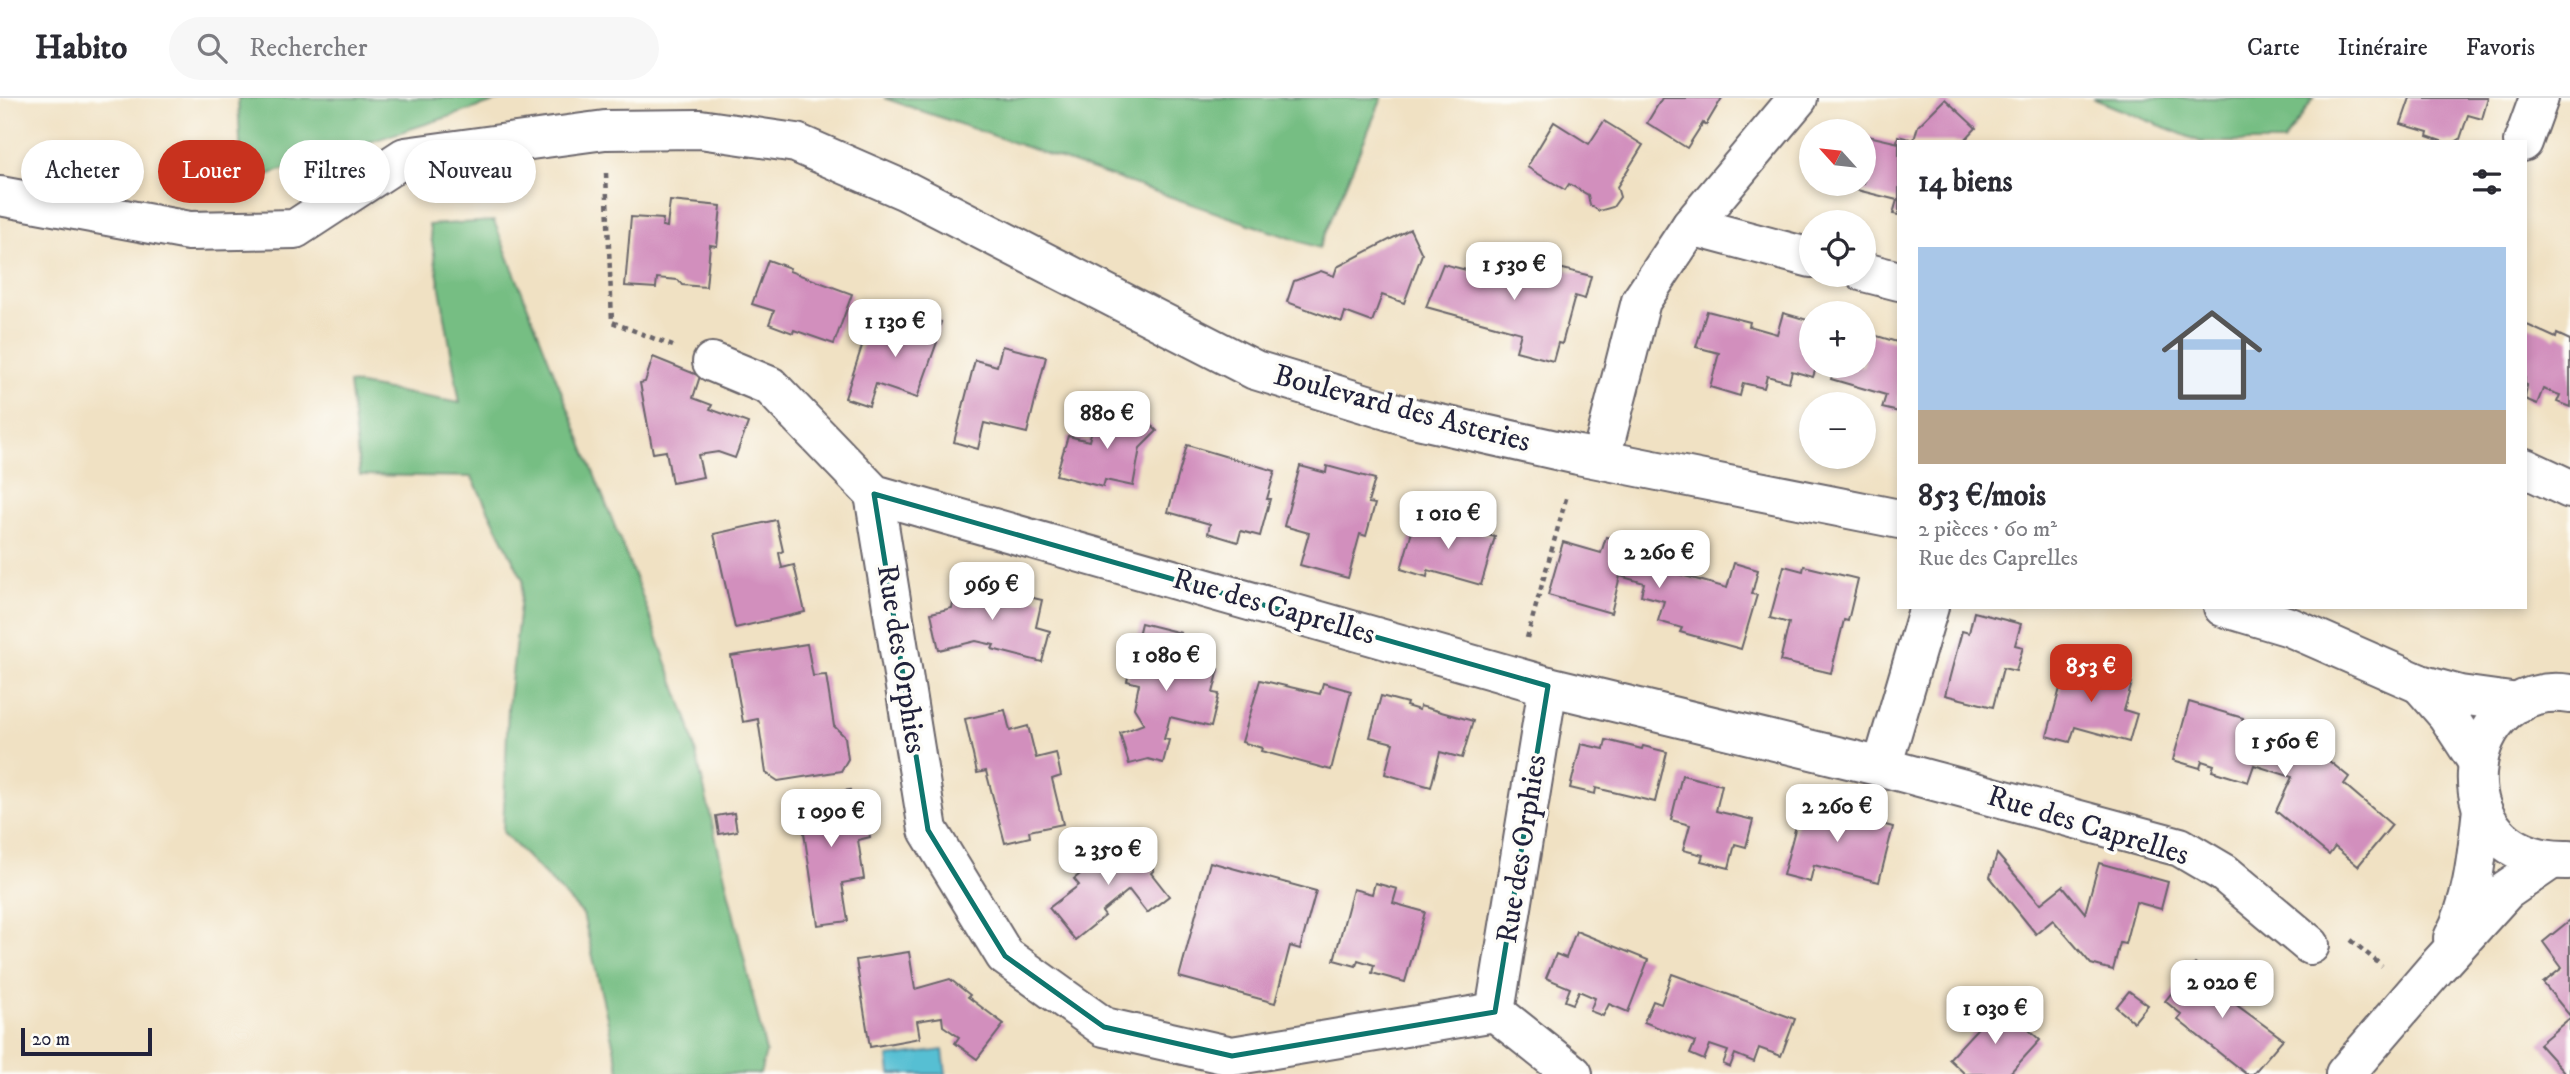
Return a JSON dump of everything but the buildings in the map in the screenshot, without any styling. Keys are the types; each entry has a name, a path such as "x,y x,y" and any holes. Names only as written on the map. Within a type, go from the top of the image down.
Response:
{"street":[{"path":"1589,456 1641,301 1691,226 1797,98"},
{"path":"2525,140 2539,98"},
{"name":"Boulevard des Asteries","path":"0,196 189,231 295,229 405,157 605,130 700,129 796,144 906,191 1255,370 1413,418 1897,519"},
{"path":"1691,226 1799,255"},
{"path":"1876,275 1897,280"},
{"path":"712,362 770,386 874,494"},
{"path":"2527,469 2570,489"},
{"name":"Rue des Caprelles","path":"874,494 1532,681 1882,767 2180,847 2224,873 2310,945"},
{"name":"Rue des Orphies","path":"874,494 928,830 1005,956 1104,1027 1232,1056 1495,1012 1532,681"},
{"path":"1882,767 1927,609"},
{"path":"2230,609 2290,626 2420,684 2460,695 2518,703"},
{"path":"2420,684 2447,715 2477,761"},
{"path":"2560,860 2529,855 2509,844 2493,829 2482,809 2476,786 2477,761 2485,738 2499,718 2518,703 2541,694 2570,694"},
{"path":"2425,980 2455,933 2467,904 2482,809"},
{"path":"2345,1074 2506,891 2560,860"},
{"path":"1495,1012 1573,1074"}],"path":[{"path":"605,130 612,322 712,362"},
{"path":"1532,681 1589,456"},
{"path":"2310,945 2342,933 2425,980"}],"highlighted area":[{"path":"874,494 1516,676 1548,686 1495,1012 1232,1056 1104,1027 1005,956 928,830"}],"green space":[{"path":"238,98 507,98 376,140 279,140 279,171 265,176 265,140 240,140"},
{"path":"884,98 1382,98 1319,248"},
{"path":"2092,98 2314,98 2284,140 2196,140"},
{"path":"494,221 640,590 689,724 766,1052 760,1074 620,1074 583,914 503,832 508,708 523,580 472,477 360,475 349,383 460,403 429,225"}],"water":[{"path":"943,1050 946,1074 890,1074 888,1057"}]}
